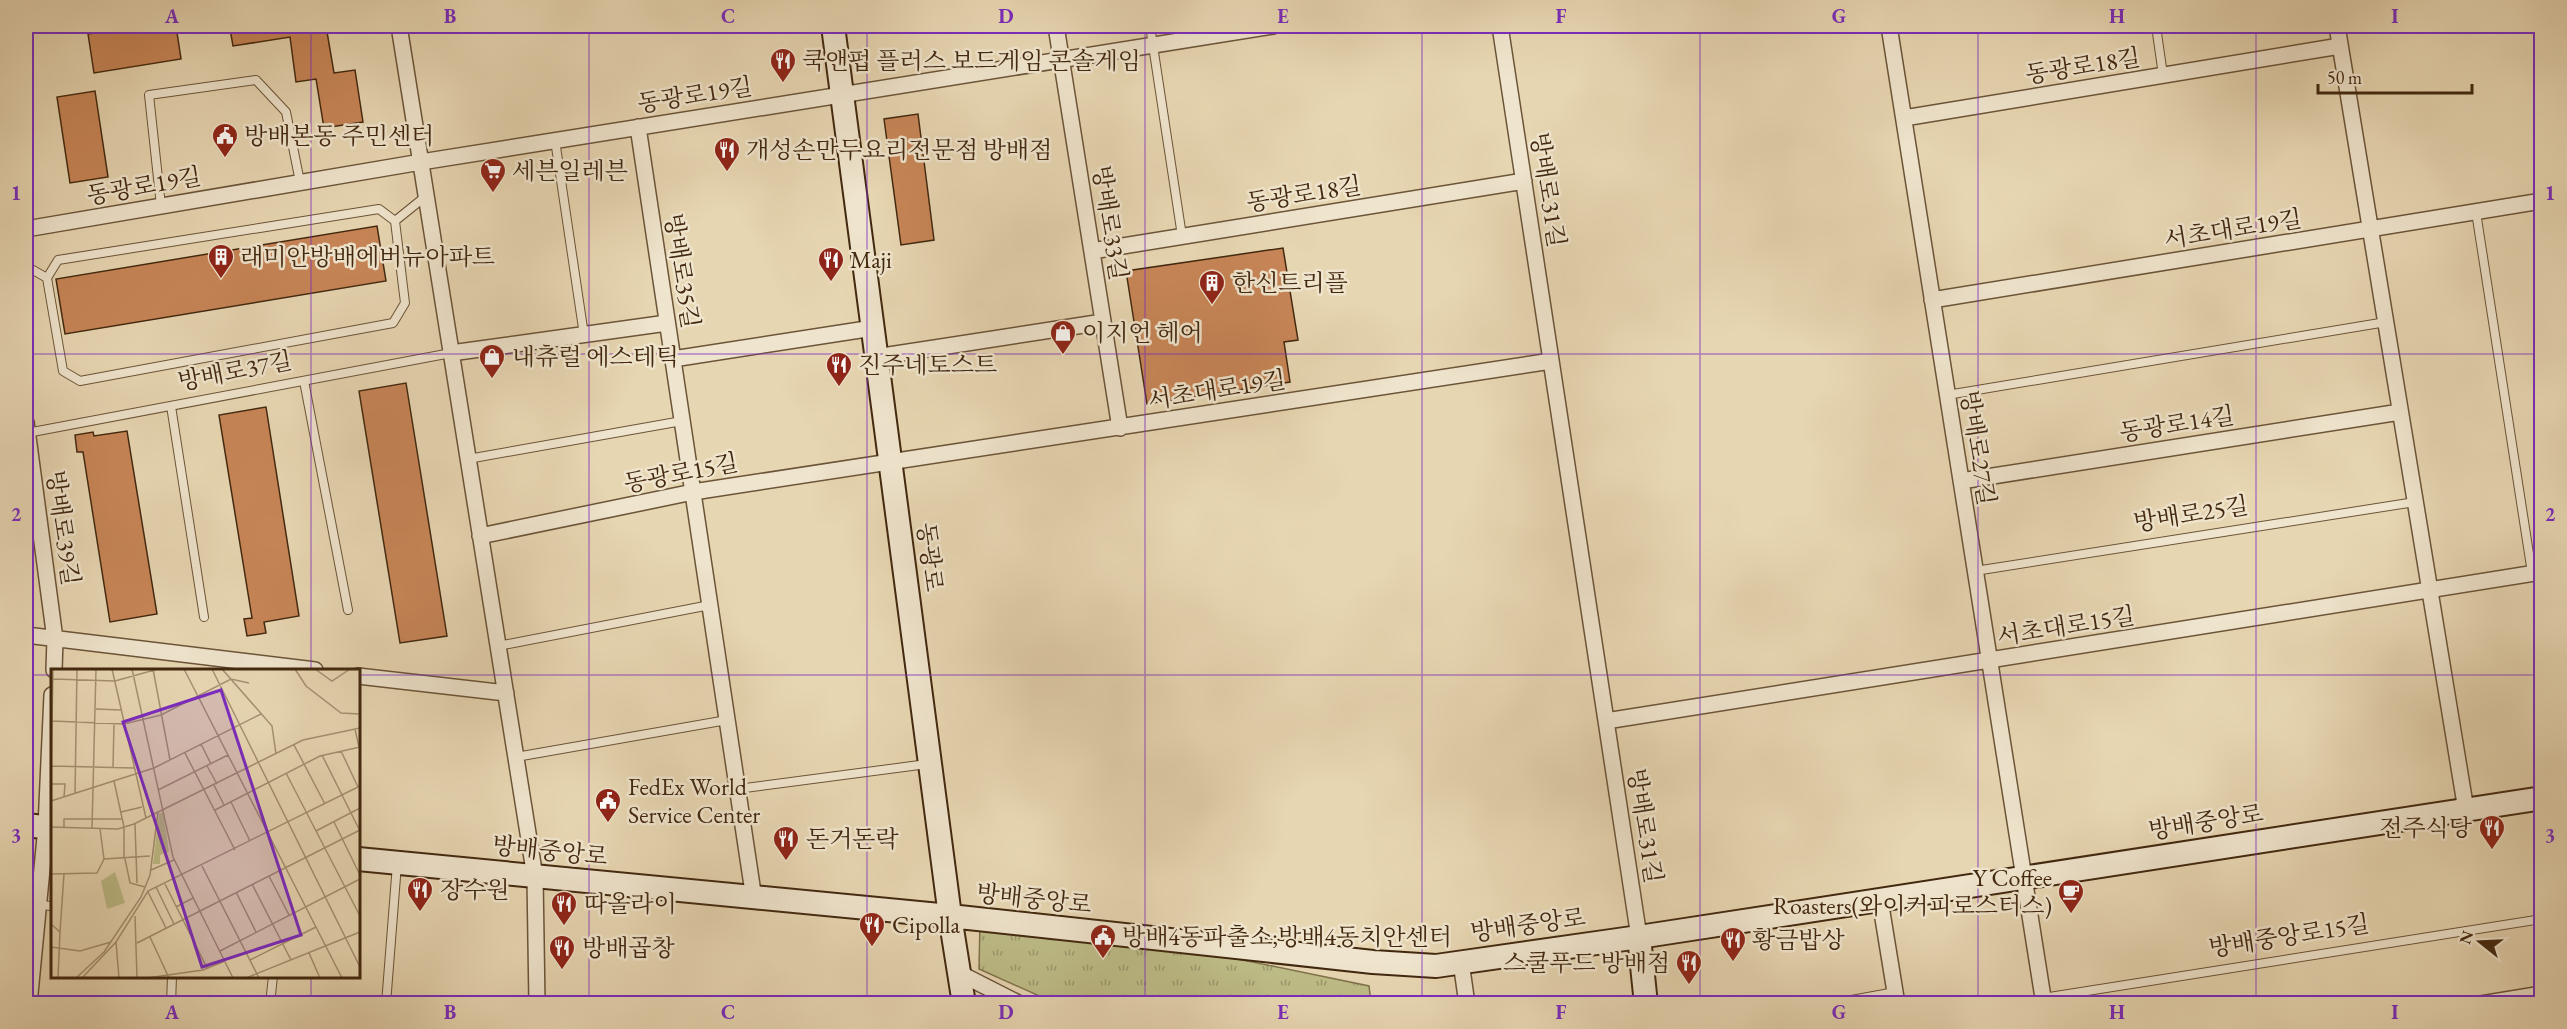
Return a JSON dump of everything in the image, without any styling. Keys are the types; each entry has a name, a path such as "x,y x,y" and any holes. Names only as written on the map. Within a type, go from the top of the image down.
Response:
{"street":[{"path":"399,26 535,877 537,1004"},
{"name":"동광로","path":"833,26 950,916 964,1004"},
{"name":"방배로33길","path":"1056,26 1120,428"},
{"name":"동광로19길","path":"26,229 555,140 1273,26"},
{"name":"방배로31길","path":"1500,26 1639,937"},
{"name":"방배로27길","path":"1889,26 2023,878"},
{"path":"2337,26 2466,810"},
{"name":"동광로18길","path":"1904,118 2340,46"},
{"name":"방배로35길","path":"638,127 754,899"},
{"name":"동광로18길","path":"1092,251 1524,181"},
{"name":"서초대로19길","path":"1932,300 2541,201"},
{"path":"876,357 1103,322"},
{"path":"452,354 668,323"},
{"path":"673,359 873,328"},
{"name":"서초대로19길","path":"890,460 1120,428 1551,361"},
{"name":"동광로14길","path":"1961,481 2400,412"},
{"name":"방배로39길","path":"26,427 55,639 54,669"},
{"name":"동광로15길","path":"480,536 693,492 890,460"},
{"name":"서초대로15길","path":"1606,721 2537,572"},
{"path":"26,635 307,669"},
{"path":"360,676 506,693"},
{"path":"29,1004 46,905 41,826 51,707"},
{"name":"방배중앙로","path":"360,859 754,899 950,916 1373,962 1436,966 1639,937 2541,798"},
{"name":"방배중앙로15길","path":"2023,878 2043,1001"},
{"path":"1880,900 1896,998"},
{"path":"1639,937 1646,1004"},
{"path":"1461,962 1467,1004"},
{"path":"959,973 1020,1004"},
{"path":"2481,1004 2541,994"}],"lane":[{"path":"1149,26 1182,236"},
{"path":"2156,26 2163,75"},
{"path":"161,206 149,95 256,80 286,112 300,182"},
{"path":"555,140 584,335"},
{"path":"395,221 426,196"},
{"path":"380,209 395,221 405,303 393,323 80,381 63,371 48,278 58,260 380,209"},
{"name":"서초대로15길","path":"2476,212 2537,572"},
{"path":"26,266 48,278"},
{"path":"1947,395 2385,322"},
{"name":"방배로37길","path":"26,427 171,406 452,354"},
{"path":"304,381 348,610"},
{"path":"171,406 204,617"},
{"path":"468,459 682,420"},
{"name":"방배로25길","path":"1975,571 2415,502"},
{"path":"498,646 710,605"},
{"path":"516,757 728,720"},
{"path":"738,789 930,764"},
{"path":"386,1004 397,862"},
{"name":"방배중앙로15길","path":"2043,1001 2541,919"},
{"path":"171,1004 172,978"},
{"path":"270,1004 273,978"},
{"path":"1830,1004 1896,998"}],"green space":[{"path":"980,920 1136,938 1369,986 1371,1003 1055,1003 979,969"}],"building":[{"path":"140,26 176,26 181,59 94,73 88,34"},
{"path":"239,26 326,26 334,73 355,70 363,122 324,128 316,79 296,82 290,37 233,46 230,29"},
{"path":"95,91 108,177 70,183 57,97"},
{"path":"918,114 934,240 901,245 884,119"},
{"name":"래미안방배에버뉴아파트","path":"377,226 386,281 65,334 56,279"},
{"name":"한신트리플","path":"1283,248 1298,340 1284,342 1290,382 1147,404 1126,271"},
{"path":"406,383 447,636 400,643 359,391"},
{"path":"266,407 299,616 264,622 266,633 247,636 244,619 252,618 219,415"},
{"path":"127,431 157,614 110,622 83,452 77,452 75,435 93,432 94,436"}],"place":[{"name":"쿡앤펍 플러스 보드게임 콘솔게임","path":"783,84"},
{"name":"방배본동 주민센터","path":"225,159"},
{"name":"개성손만두요리전문점 방배점","path":"727,173"},
{"name":"세븐일레븐","path":"493,194"},
{"name":"래미안방배에버뉴아파트","path":"221,280"},
{"name":"Maji","path":"831,283"},
{"name":"한신트리플","path":"1212,306"},
{"name":"이지언 헤어","path":"1063,356"},
{"name":"내츄럴 에스테틱","path":"492,380"},
{"name":"진주네토스트","path":"839,388"},
{"name":"FedEx World Service Center","path":"608,824"},
{"name":"전주식당","path":"2492,851"},
{"name":"돈거돈락","path":"786,862"},
{"name":"장수원","path":"420,913"},
{"name":"Y Coffee Roasters(와이커피로스터스)","path":"2071,915"},
{"name":"따올라이","path":"564,927"},
{"name":"Cipolla","path":"872,948"},
{"name":"방배4동파출소;방배4동치안센터","path":"1103,960"},
{"name":"황금밥상","path":"1733,963"},
{"name":"방배곱창","path":"562,971"},
{"name":"스쿨푸드 방배점","path":"1689,986"}]}
